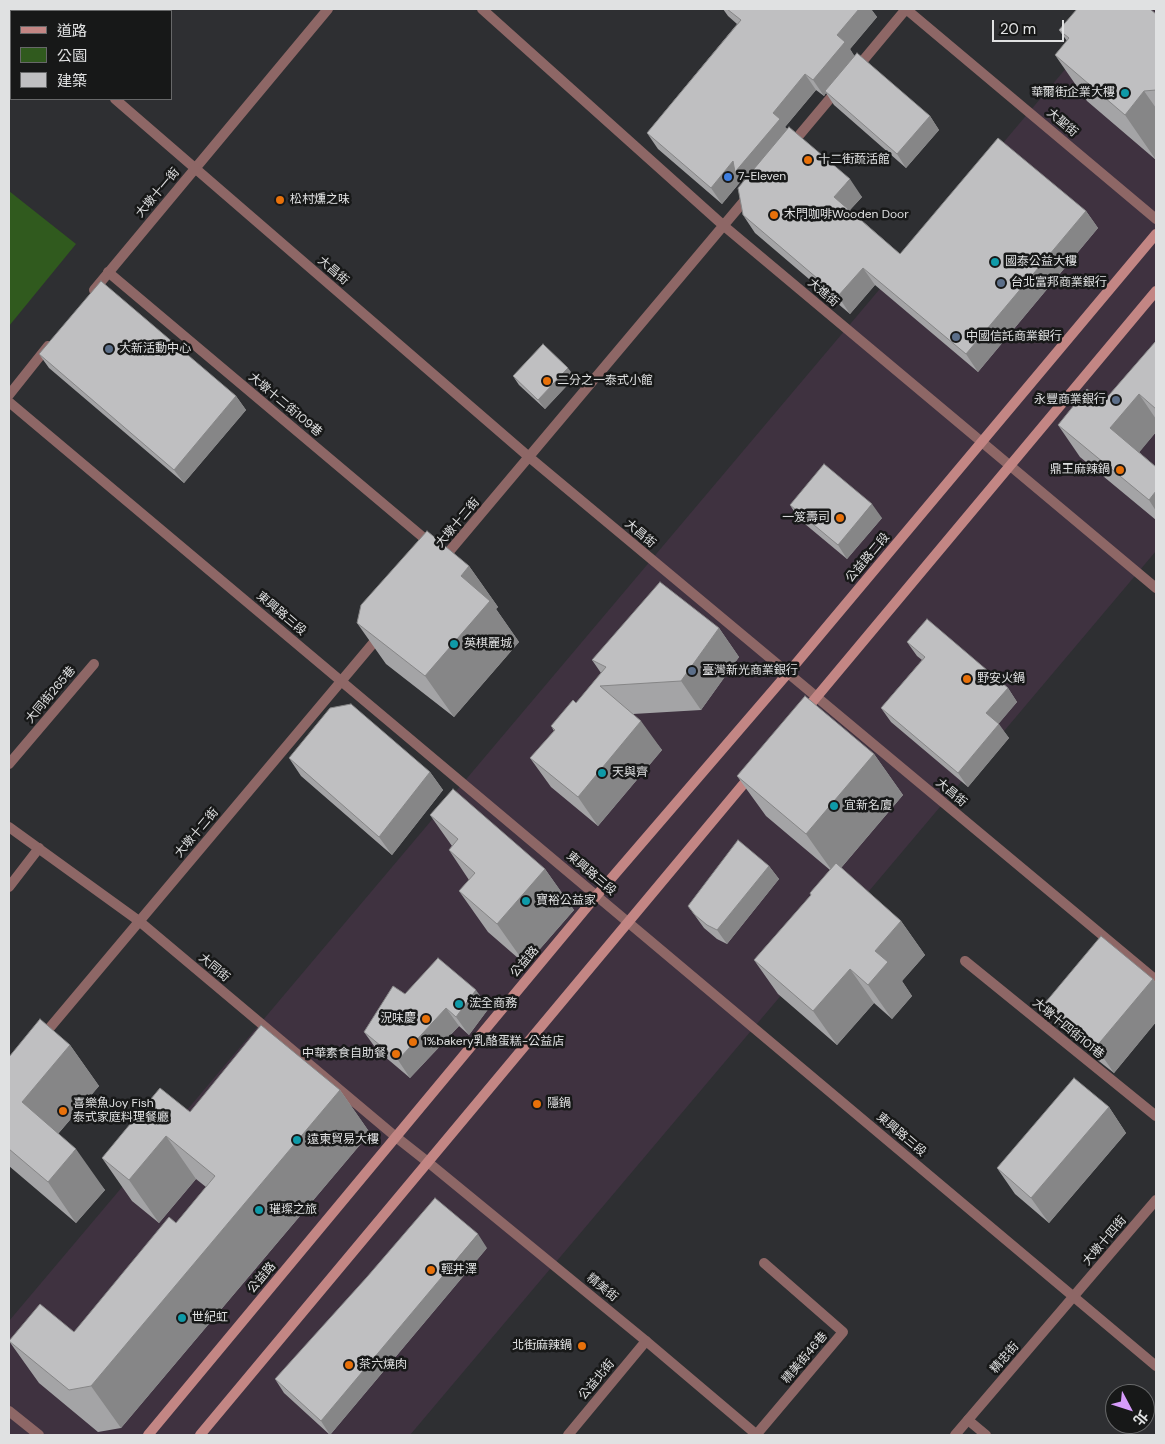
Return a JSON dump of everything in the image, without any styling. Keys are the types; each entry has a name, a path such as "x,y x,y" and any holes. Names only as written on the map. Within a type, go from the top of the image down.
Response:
{"main road":[{"name":"公益路二段","path":"597,895 788,673 1156,234"},
{"path":"798,719 1156,291"},
{"path":"200,1435 429,1163 760,764"},
{"name":"公益路","path":"148,1435 597,895"}],"street":[{"name":"大墩十一街","path":"90,295 328,9"},
{"name":"大進街","path":"482,9 724,226 1156,588"},
{"path":"787,151 906,9"},
{"name":"大聖街","path":"906,9 1156,219"},
{"name":"大昌街","path":"116,100 529,457 1156,980"},
{"name":"大墩十二街","path":"434,570 755,188"},
{"name":"大墩十二街109巷","path":"108,272 446,556"},
{"path":"9,394 52,341"},
{"name":"東興路三段","path":"9,402 1156,1366"},
{"name":"大墩十二街","path":"34,1046 389,624"},
{"name":"大同街265巷","path":"9,764 94,664"},
{"name":"大同街","path":"9,827 139,921 396,1137"},
{"path":"9,887 39,848"},
{"name":"大墩十四街101巷","path":"965,961 1156,1116"},
{"path":"396,1137 429,1163"},
{"name":"精美街","path":"429,1163 646,1341 756,1435"},
{"name":"大墩十四街","path":"1074,1298 1156,1200"},
{"name":"精美街46巷","path":"756,1435 844,1332 764,1263"},
{"name":"精忠街","path":"955,1435 1074,1298"},
{"name":"公益北街","path":"568,1435 646,1341"},
{"path":"9,1411 39,1435"},
{"path":"968,1420 986,1435"}],"shaded area":[{"path":"1116,9 1156,9 1156,551 410,1435 9,1435 9,1321"}],"green space":[{"path":"9,191 76,244 9,326"}],"building":[{"path":"727,9 859,9 837,35 845,42 813,80 805,74 773,113 780,119 735,172 733,161 711,188 647,133 741,20"},
{"path":"1077,9 1150,9 1156,14 1156,90 1144,91 1125,115 1055,55 1069,38 1059,30"},
{"path":"857,53 930,116 897,154 825,91"},
{"path":"789,127 850,179 834,197 900,254 998,138 1086,211 966,354 863,268 838,296 743,215 738,188"},
{"path":"101,281 236,396 174,470 39,354"},
{"path":"1156,341 1156,409 1139,394 1110,428 1156,467 1156,491 1149,500 1058,425 1087,389 1103,402"},
{"name":"二分之一泰式小館","path":"543,344 568,368 538,400 513,376"},
{"name":"一笈壽司","path":"824,464 872,504 838,545 790,505"},
{"path":"427,531 469,566 461,576 490,601 425,676 357,623 361,605"},
{"path":"660,582 719,628 681,681 600,686 641,721 578,797 530,758 555,730 551,726 573,700 576,703 606,667 592,660"},
{"path":"927,619 1008,688 986,713 999,724 958,773 881,708 925,657 907,642"},
{"path":"805,696 874,754 806,834 737,776"},
{"path":"351,704 430,772 379,837 289,758 330,708"},
{"path":"453,789 545,869 497,924 459,891 475,873 449,850 458,839 430,815"},
{"path":"738,840 769,866 717,930 707,925 688,906"},
{"path":"836,863 901,921 875,951 888,962 868,985 850,969 813,1011 754,960 811,895 810,893"},
{"path":"1101,936 1153,979 1096,1047 1045,1003"},
{"path":"438,958 476,990 456,1017 446,1008 398,1060 364,1032 393,986 405,994"},
{"path":"40,1019 70,1045 22,1102 76,1149 48,1182 9,1149 9,1057"},
{"path":"261,1025 340,1090 91,1386 69,1390 9,1341 40,1304 74,1332 169,1217 176,1223 215,1176 166,1136 129,1180 102,1158 160,1088 190,1112"},
{"path":"1074,1078 1109,1107 1031,1198 997,1168"},
{"path":"435,1198 478,1234 321,1421 275,1379"}],"place":[{"name":"華爾街企業大樓","path":"1125,93"},
{"name":"十二街蔬活館","path":"808,160"},
{"name":"7-Eleven","path":"728,177"},
{"name":"松村燻之味","path":"280,200"},
{"name":"木門咖啡Wooden Door","path":"774,215"},
{"name":"國泰公益大樓","path":"995,262"},
{"name":"台北富邦商業銀行","path":"1001,283"},
{"name":"中國信託商業銀行","path":"956,337"},
{"name":"大新活動中心","path":"109,349"},
{"name":"二分之一泰式小館","path":"547,381"},
{"name":"永豐商業銀行","path":"1116,400"},
{"name":"鼎王麻辣鍋","path":"1120,470"},
{"name":"一笈壽司","path":"840,518"},
{"name":"英棋麗城","path":"454,644"},
{"name":"臺灣新光商業銀行","path":"692,671"},
{"name":"野安火鍋","path":"967,679"},
{"name":"天與齊","path":"602,773"},
{"name":"宜新名廈","path":"834,806"},
{"name":"寶裕公益家","path":"526,901"},
{"name":"浤全商務","path":"459,1004"},
{"name":"況味慶","path":"426,1019"},
{"name":"1%bakery乳酪蛋糕-公益店","path":"413,1042"},
{"name":"中華素食自助餐","path":"396,1054"},
{"name":"隱鍋","path":"537,1104"},
{"name":"喜樂魚Joy Fish 泰式家庭料理餐廳","path":"63,1111"},
{"name":"遠東貿易大樓","path":"297,1140"},
{"name":"璀璨之旅","path":"259,1210"},
{"name":"輕井澤","path":"431,1270"},
{"name":"世紀虹","path":"182,1318"},
{"name":"北街麻辣鍋","path":"582,1346"},
{"name":"茶六燒肉","path":"349,1365"}]}
